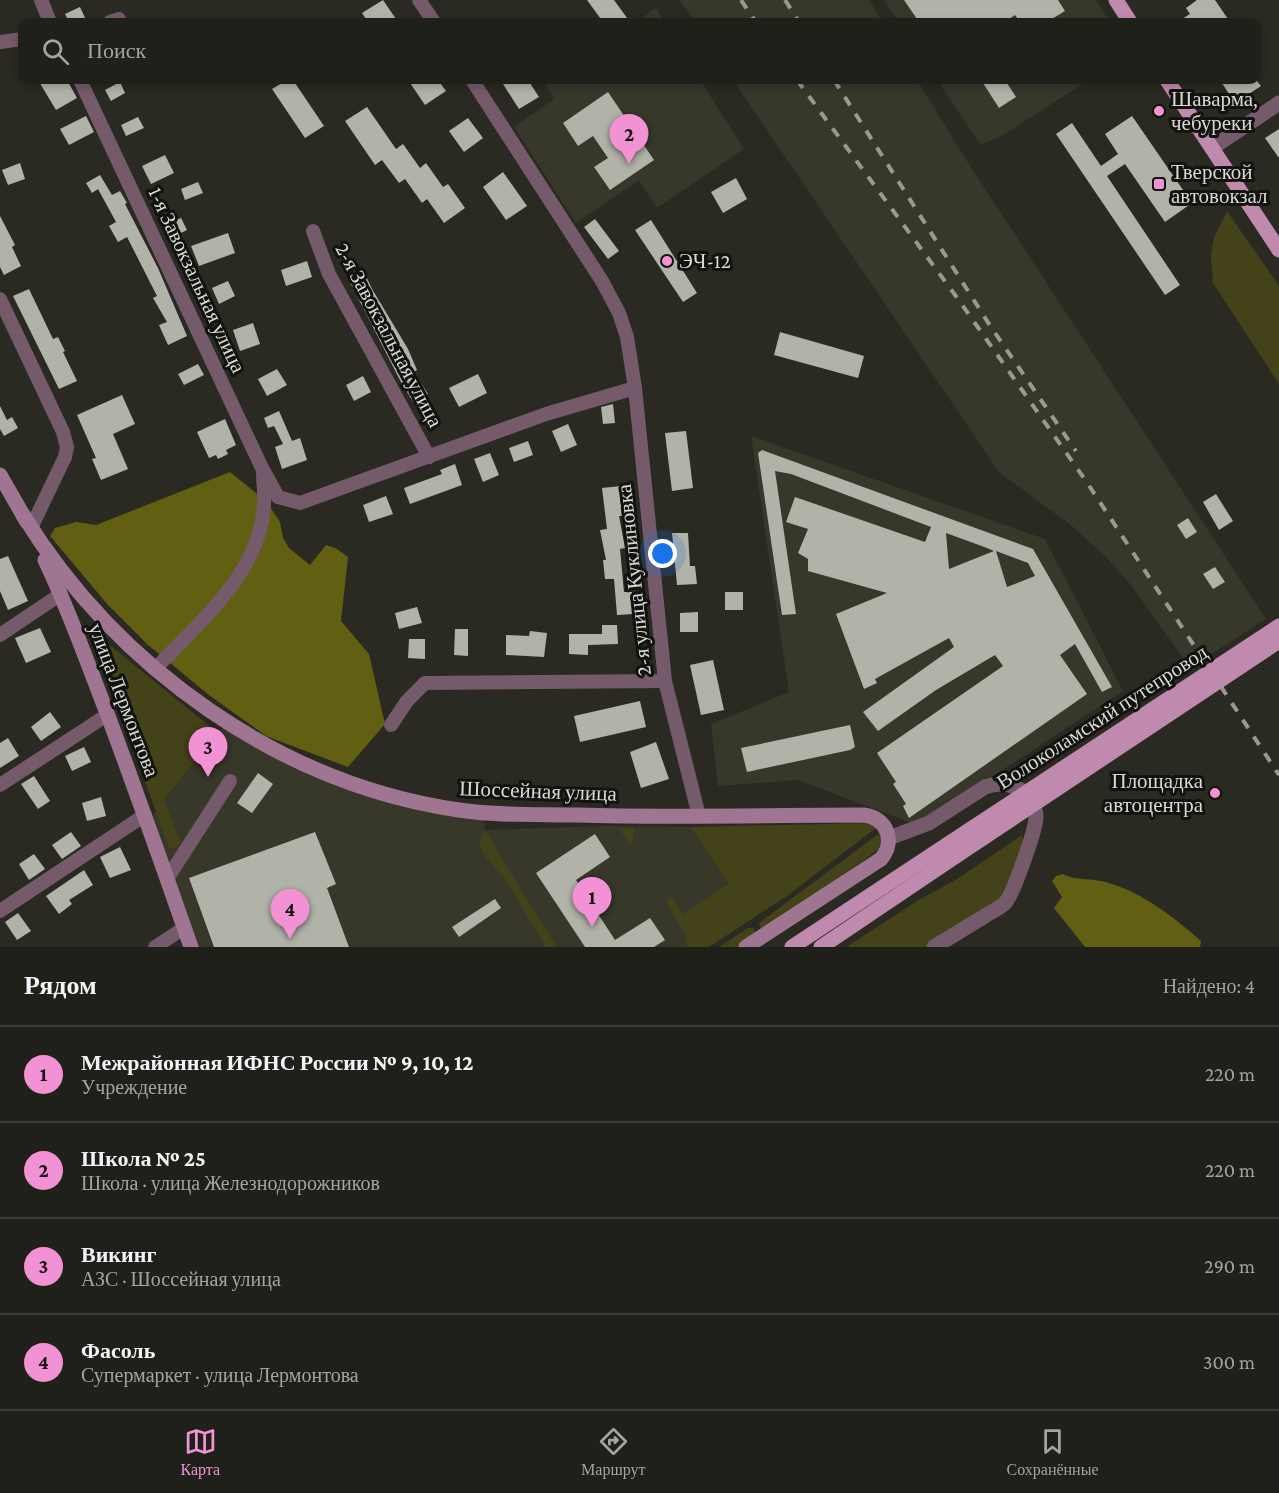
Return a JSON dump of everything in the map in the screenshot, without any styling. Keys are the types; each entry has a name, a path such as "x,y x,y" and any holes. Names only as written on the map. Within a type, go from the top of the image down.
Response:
{"main road":[{"path":"1116,0 1127,18"},
{"path":"1170,84 1279,250"},
{"name":"улица Лермонтова","path":"0,475 23,514 61,594 145,815 191,947"},
{"name":"Шоссейная улица","path":"23,514 68,580 88,604 155,669 196,700 257,739 325,772 390,795 450,809 484,813 868,816 882,823 889,838"},
{"name":"Волоколамский путепровод","path":"952,850 1279,626"},
{"name":"Волоколамский путепровод","path":"952,850 1279,641"},
{"path":"746,947 881,859 887,850 889,838"},
{"path":"792,947 952,850"},
{"path":"821,947 952,850"}],"street":[{"path":"41,0 48,18"},
{"path":"419,0 431,18"},
{"path":"0,42 18,40"},
{"name":"1-я Завокзальная улица","path":"82,84 262,468 278,497"},
{"name":"2-я улица Куклиновка","path":"475,84 602,281 619,313 627,337 635,388 665,681 699,816"},
{"path":"1212,148 1279,103"},
{"name":"2-я Завокзальная улица","path":"313,231 329,274 429,457"},
{"path":"0,299 63,432 67,447 65,456 31,528"},
{"name":"2-я Завокзальная улица","path":"278,497 300,503 546,414 635,388"},
{"path":"155,669 237,580 255,548 264,505 262,468"},
{"path":"0,635 61,594"},
{"path":"391,725 407,701 425,683 665,681"},
{"path":"0,785 107,715"},
{"path":"167,879 230,781"},
{"path":"889,838 929,823 985,787 995,784 1005,784 1019,789 1030,799 1034,808 1035,827 1005,903 934,947"},
{"path":"0,911 145,815"},
{"path":"155,947 184,928"}],"shaded area":[{"path":"679,0 869,0 880,18 692,18"},
{"path":"884,0 1096,0 1107,18 896,18"},
{"path":"656,8 662,18 642,18"},
{"path":"703,84 744,149 657,208 639,180 576,223 514,127 554,99 546,85"},
{"path":"736,84 919,84 965,158 1266,619 1190,668 1130,584 1107,558 1072,526 999,472"},
{"path":"940,84 1083,84 1003,135 981,145"},
{"path":"1227,211 1279,286 1279,384 1213,283 1211,255 1214,237"},
{"path":"751,436 1045,539 1123,691 946,807 914,824 798,780 718,786 711,724 789,692"},
{"path":"230,472 267,502 280,522 283,538 289,548 310,565 326,545 348,557 341,621 369,654 385,724 348,767 266,736 209,695 147,644 108,605 50,536 55,528 76,522 96,525"},
{"path":"101,638 218,733 164,800 181,843 175,848 169,848 95,642"},
{"path":"227,722 344,780 484,813 485,830 602,826 690,827 736,894 700,947 557,947 485,831 478,844 486,858 506,881 545,947 191,947 147,822"},
{"path":"869,823 876,828 787,896 709,947 687,947 685,933 667,901 672,897 684,914 729,884 690,827"},
{"path":"619,828 634,828 633,841 629,844"},
{"path":"485,830 557,947 545,947 506,881 486,858 478,844"},
{"path":"881,832 882,839 878,850 764,931 760,928 759,923"},
{"path":"1022,835 1023,846 1002,899 927,947 846,947 917,901 957,879"},
{"path":"1063,874 1073,878 1104,881 1134,893 1158,907 1201,941 1200,947 1085,947 1054,908 1062,897 1052,881 1056,876"},
{"path":"748,928 753,928 758,936 743,947 719,947"}],"building":[{"path":"383,0 395,18 365,18 362,13"},
{"path":"587,0 614,0 627,18 600,18"},
{"path":"904,0 1058,0 1065,11 1054,18 1017,18 1015,15 1011,18 916,18"},
{"path":"1197,0 1215,0 1227,18 1184,18 1190,14 1186,8"},
{"path":"80,7 85,18 67,18 65,14"},
{"path":"40,84 69,84 77,98 56,110"},
{"path":"121,84 125,93 111,101 105,90"},
{"path":"280,84 296,84 324,126 305,138 272,89"},
{"path":"411,84 441,84 446,91 425,105"},
{"path":"503,84 531,84 539,97 519,109"},
{"path":"984,84 1008,84 1016,97 999,108"},
{"path":"1223,84 1259,84 1261,86 1235,103"},
{"path":"608,92 654,160 610,190 594,167 608,158 593,136 578,146 563,123"},
{"path":"367,107 396,149 403,144 420,168 426,163 443,187 448,184 465,208 444,223 427,199 422,203 405,179 399,183 382,160 375,165 345,121"},
{"path":"86,116 94,132 69,145 60,129"},
{"path":"1132,116 1192,203 1165,222 1125,164 1107,176 1180,285 1165,295 1056,134 1072,123 1101,166 1118,154 1105,134"},
{"path":"138,117 144,128 126,136 121,125"},
{"path":"468,118 483,138 464,152 449,131"},
{"path":"1279,129 1279,158 1265,138"},
{"path":"165,155 174,173 151,184 142,166"},
{"path":"20,163 25,179 8,185 2,170"},
{"path":"503,172 527,206 506,220 483,187"},
{"path":"100,175 112,195 120,191 127,203 125,204 158,268 187,336 168,345 159,325 167,322 153,298 157,296 127,237 118,242 109,226 116,222 98,189 92,193 86,183"},
{"path":"736,178 747,199 723,213 711,192"},
{"path":"198,182 203,193 185,200 181,189"},
{"path":"0,216 15,245 12,247 21,266 4,275 0,267"},
{"path":"181,218 187,230 171,238 165,225"},
{"path":"595,219 619,251 608,259 584,227"},
{"name":"ЭЧ-12","path":"651,220 697,293 683,302 635,230"},
{"path":"228,233 235,253 199,266 191,246"},
{"path":"307,261 312,277 286,286 281,270"},
{"path":"365,274 408,349 417,370 414,372 428,394 414,403 350,282"},
{"path":"228,281 235,296 219,304 212,288"},
{"path":"29,289 53,339 58,337 77,381 59,389 13,296"},
{"path":"253,323 260,344 240,351 233,330"},
{"path":"780,332 864,356 858,378 774,355"},
{"path":"198,364 204,375 184,385 178,374"},
{"path":"277,369 287,385 267,396 258,379"},
{"path":"478,374 487,393 459,407 449,388"},
{"path":"363,376 371,392 354,401 346,385"},
{"path":"122,395 135,424 113,434 128,469 101,480 92,459 96,458 77,415"},
{"path":"613,404 615,423 603,424 601,407"},
{"path":"0,406 7,420 12,417 18,428 4,436 0,429"},
{"path":"279,411 292,441 300,438 307,460 282,469 275,447 283,444 274,426 268,428 264,418"},
{"path":"225,419 236,445 226,450 228,454 218,459 216,455 209,458 197,432"},
{"path":"568,424 577,445 561,452 552,431"},
{"path":"686,431 693,488 672,491 665,433"},
{"path":"528,441 533,455 514,462 509,448"},
{"path":"762,450 1033,549 1112,687 1102,692 1075,644 1060,655 1087,694 909,818 903,806 906,804 893,784 896,782 877,753 1003,666 995,655 936,690 878,731 863,712 954,647 949,638 875,679 877,683 864,689 836,614 887,593 808,571 808,559 798,553 808,529 786,522 795,497 925,542 931,527 791,474 775,471 796,614 782,615 758,453","holes":["946,533 987,548 994,551 949,569","996,551 1028,563 1035,576 1007,587"]},
{"path":"490,453 499,475 483,482 474,459"},
{"path":"455,464 462,485 410,504 404,488 442,474 440,470"},
{"path":"621,486 624,516 619,516 625,548 620,549 624,592 632,592 633,614 617,615 614,579 605,579 603,560 606,560 600,530 607,529 602,488"},
{"path":"1216,494 1233,521 1219,530 1203,502"},
{"path":"386,496 393,514 369,522 363,505"},
{"path":"1188,518 1197,532 1186,539 1177,525"},
{"path":"672,533 688,533 690,566 695,566 697,584 677,585"},
{"path":"8,556 28,601 8,610 0,591 0,559"},
{"path":"1215,567 1225,582 1213,589 1203,574"},
{"path":"725,592 743,592 743,610 725,610"},
{"path":"417,607 422,623 399,629 395,613"},
{"path":"698,612 698,632 680,632 680,613"},
{"path":"602,625 617,625 618,644 588,645 588,655 569,654 569,634 602,634"},
{"path":"40,628 51,652 26,663 15,638"},
{"path":"455,629 468,629 468,656 454,655"},
{"path":"530,631 547,633 544,657 506,655 506,635 529,636"},
{"path":"409,639 425,639 425,659 408,658"},
{"path":"713,660 724,710 701,715 690,665"},
{"path":"640,701 646,727 580,742 574,716"},
{"path":"50,712 61,727 41,741 31,727"},
{"path":"850,725 855,747 850,750 747,772 741,748"},
{"path":"8,738 19,756 0,768 0,743"},
{"path":"656,742 669,779 641,788 630,752"},
{"path":"84,747 91,762 72,771 65,756"},
{"path":"258,773 273,784 252,813 237,803"},
{"path":"34,776 50,801 38,809 21,784"},
{"path":"101,797 106,816 87,821 82,803"},
{"path":"71,832 81,846 62,859 52,845"},
{"path":"315,832 336,884 327,888 349,947 214,947 189,878"},
{"path":"595,834 610,857 576,880 615,940 650,918 665,940 654,947 585,947 536,873"},
{"path":"120,847 131,870 110,878 100,857"},
{"path":"34,854 45,869 29,880 19,864"},
{"path":"84,870 93,885 69,900 72,904 59,914 46,896"},
{"path":"495,899 501,908 459,937 452,927"},
{"path":"18,913 31,931 17,940 5,922"}],"railway":[{"path":"741,0 753,18"},
{"path":"785,0 796,18"},
{"path":"800,84 958,299 1086,481 1279,775"},
{"path":"837,84 989,324 1076,451"}],"place":[{"name":"Шаварма, чебуреки","path":"1159,111"},
{"name":"Школа № 25","path":"629,164"},
{"name":"Тверской автовокзал","path":"1159,184"},
{"name":"ЭЧ-12","path":"667,261"},
{"name":"Викинг","path":"208,777"},
{"name":"Площадка автоцентра","path":"1215,793"},
{"name":"Межрайонная ИФНС России № 9, 10, 12","path":"592,927"},
{"name":"Фасоль","path":"290,939"}]}
